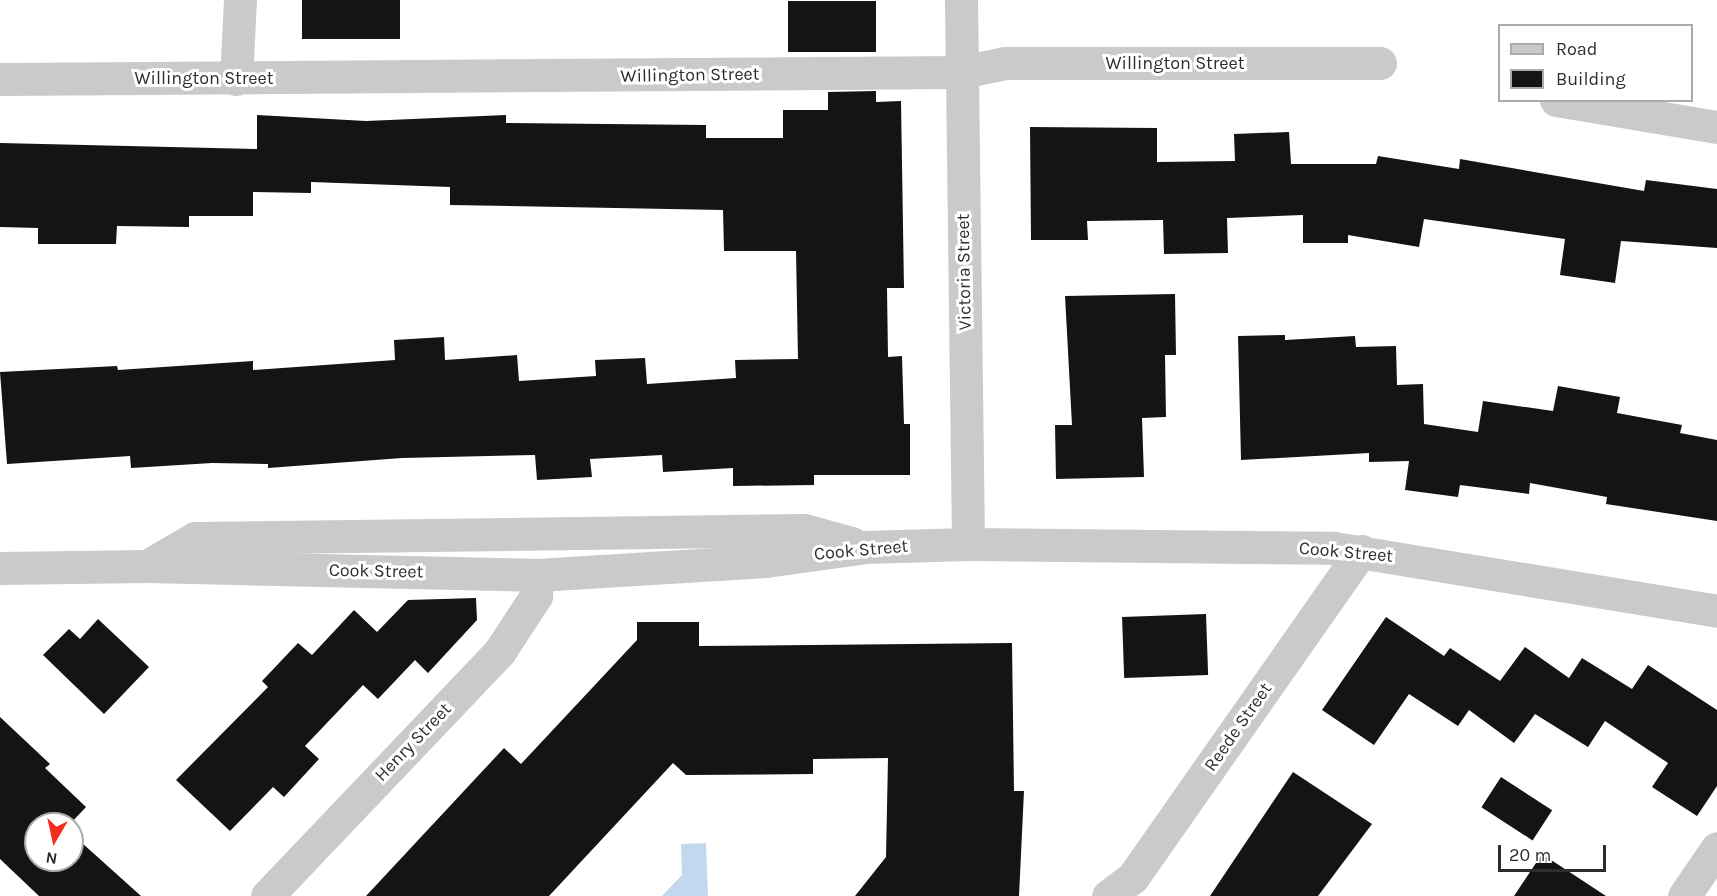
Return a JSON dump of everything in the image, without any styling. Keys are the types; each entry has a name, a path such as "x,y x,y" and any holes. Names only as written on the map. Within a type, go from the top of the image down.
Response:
{"street":[{"path":"237,79 240,0"},
{"name":"Victoria Street","path":"962,0 968,543"},
{"name":"Willington Street","path":"0,79 962,72 1005,63 1380,63"},
{"path":"1568,102 1717,127"},
{"path":"147,566 195,538 804,530 865,547"},
{"name":"Cook Street","path":"0,568 147,566 537,575 766,561 865,547 968,543 1361,551 1717,611"},
{"name":"Reede Street","path":"1108,896 1133,877 1361,551"},
{"name":"Henry Street","path":"267,896 500,651 536,596 537,575"},
{"path":"1684,896 1717,848"}],"water":[{"path":"706,843 708,896 662,896 682,875 681,844"}],"building":[{"path":"302,0 400,0 400,39 302,39"},
{"path":"788,1 876,1 876,52 788,52"},
{"path":"876,91 876,102 901,101 904,288 887,288 888,357 902,356 904,424 910,424 910,475 814,475 814,485 733,486 733,468 663,472 662,455 590,459 592,477 537,480 535,455 402,458 268,468 268,464 212,463 131,468 130,456 7,464 0,372 117,366 118,370 253,361 253,370 395,360 394,340 444,337 445,360 517,355 519,381 596,376 595,360 645,358 647,384 736,378 735,360 798,359 796,251 724,251 723,210 450,205 450,187 311,182 311,193 253,192 253,216 189,216 189,227 117,226 116,244 38,244 38,228 0,227 0,143 257,149 257,115 366,121 506,115 506,123 706,125 706,138 783,138 783,110 828,110 828,92"},
{"path":"1030,127 1157,128 1157,162 1235,161 1234,134 1289,132 1291,164 1376,164 1378,156 1459,169 1460,159 1644,191 1646,180 1717,189 1717,248 1621,241 1615,283 1560,275 1565,239 1424,219 1419,247 1348,235 1348,243 1303,243 1303,215 1227,218 1228,253 1164,254 1163,220 1087,221 1088,240 1031,240"},
{"path":"1175,294 1176,355 1165,355 1166,417 1142,418 1144,477 1056,479 1055,425 1072,425 1065,296"},
{"path":"1285,335 1285,340 1355,336 1356,347 1396,346 1397,385 1423,384 1424,424 1478,432 1483,401 1553,411 1558,386 1620,397 1617,413 1682,425 1680,433 1717,440 1717,521 1606,504 1607,497 1530,483 1529,494 1460,485 1458,497 1405,490 1409,461 1369,462 1369,453 1241,460 1238,336"},
{"path":"476,598 477,620 428,673 415,660 378,699 363,685 305,746 319,759 284,797 273,787 230,831 176,780 268,687 262,681 298,643 312,655 354,610 377,632 408,600"},
{"path":"1206,614 1208,675 1124,678 1122,617"},
{"path":"1386,617 1444,656 1450,648 1500,681 1525,647 1569,678 1582,658 1632,689 1648,665 1717,710 1717,786 1697,816 1652,787 1668,763 1605,721 1588,747 1535,714 1514,743 1469,710 1458,726 1409,694 1374,745 1322,710"},
{"path":"98,619 149,667 104,714 43,655 69,629 80,639"},
{"path":"637,622 699,622 699,646 1012,643 1014,791 1024,791 1019,896 855,896 886,857 888,758 813,759 813,774 686,775 673,763 549,896 366,896 504,748 521,764 637,640"},
{"path":"0,717 50,764 45,768 86,807 81,812 24,812 24,872 84,872 84,845 141,896 39,896 0,859"},
{"path":"1293,772 1372,824 1318,896 1210,896"},
{"path":"1501,777 1552,810 1533,840 1481,807"},
{"path":"1542,854 1606,896 1514,896"}]}
